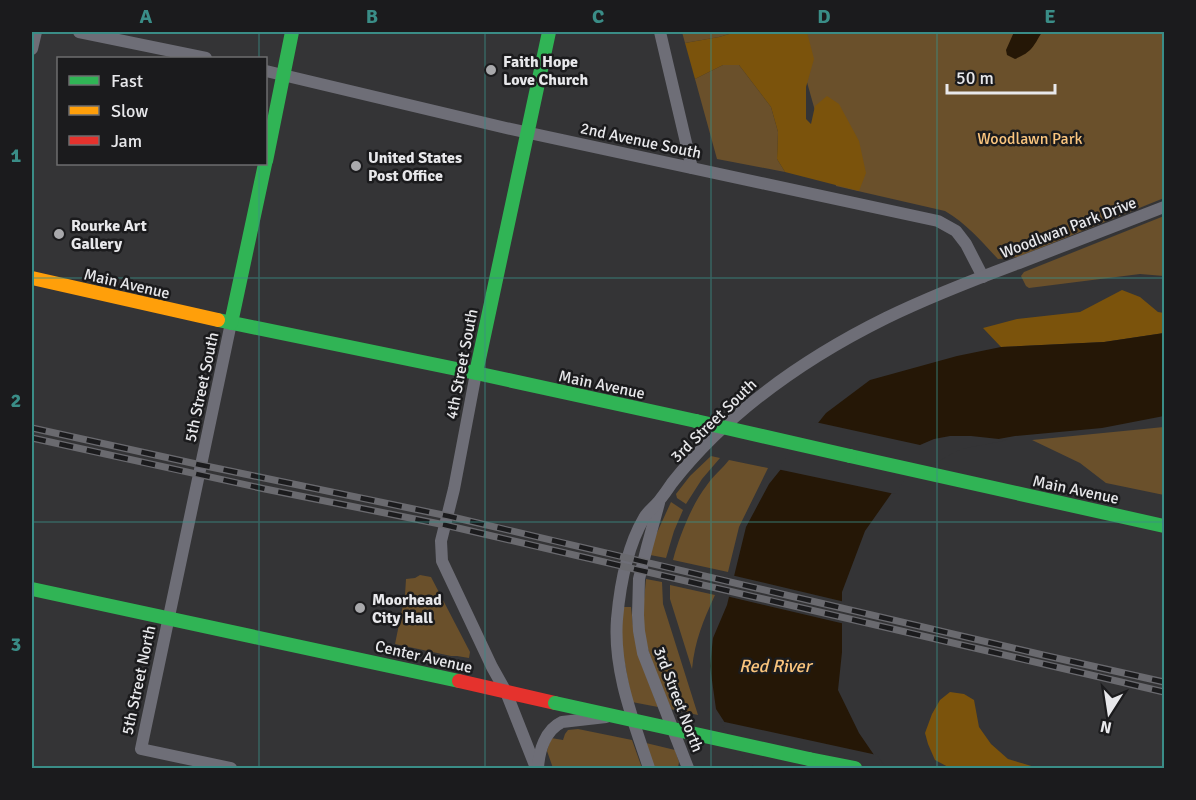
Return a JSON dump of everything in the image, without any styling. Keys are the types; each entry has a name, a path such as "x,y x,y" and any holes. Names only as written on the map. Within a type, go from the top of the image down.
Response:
{"street":[{"path":"32,49 36,32"},
{"path":"79,32 201,57"},
{"name":"5th Street South","path":"267,153 292,32"},
{"name":"4th Street South","path":"537,768 506,692 442,561 441,541 454,489 476,373 549,32"},
{"path":"660,32 692,168"},
{"name":"2nd Avenue South","path":"267,71 527,132 938,221 956,231 974,257 983,277"},
{"name":"5th Street South","path":"168,618 264,165"},
{"name":"Woodlwan Park Drive","path":"983,277 1164,207"},
{"name":"3rd Street South","path":"649,768 626,698 617,650 617,620 622,582 630,550 644,517 704,447 750,404 786,376 835,345 886,318 983,277"},
{"name":"Main Avenue","path":"32,278 231,323 696,421 1164,526"},
{"name":"3rd Street North","path":"660,499 639,579 639,631 643,653 688,768"},
{"name":"Center Avenue","path":"32,589 855,768"},
{"name":"5th Street North","path":"168,618 141,749 231,768"},
{"path":"537,768 544,742 549,732 558,724 616,716"}],"green space":[{"path":"682,32 736,32 685,43"},
{"name":"Woodlawn Park","path":"793,32 1164,32 1164,198 1018,257 998,259 967,227 945,211 836,186"},
{"path":"723,65 739,65 771,107 778,132 777,159 785,172 717,159 695,79"},
{"path":"1164,216 1164,276 1140,274 1029,288 1021,276 1024,272"},
{"path":"1164,427 1164,495 1106,483 1080,463 1032,440"},
{"path":"711,456 720,458 702,479 686,504 677,498 676,494 690,476"},
{"path":"729,460 768,468 739,527 728,572 673,560 682,531 701,493"},
{"path":"671,502 683,510 666,558 650,555 655,537"},
{"path":"420,575 431,577 470,652 469,658 395,644 406,579"},
{"path":"646,579 662,582 663,604 698,715 670,709 657,676 644,629"},
{"path":"670,585 715,595 700,631 692,669 670,599"},
{"path":"623,607 631,607 640,660 658,707 632,702 621,643"},
{"path":"578,729 632,740 642,768 553,768 547,751 551,738 563,740 568,730"},
{"path":"646,743 675,750 679,762 678,768 656,768"}],"shaded area":[{"path":"736,32 807,32 814,59 806,87 806,119 811,124 815,106 827,96 839,104 859,141 866,173 859,191 785,172 777,159 778,132 771,107 739,65 723,65 695,79 685,43"},
{"path":"1122,290 1140,297 1158,312 1164,313 1164,333 1104,342 1001,347 983,328 1017,319 1080,312"},
{"path":"950,692 964,694 974,700 979,727 991,744 1008,759 1038,768 950,768 935,760 925,733 940,700"}],"water":[{"path":"1014,32 1042,32 1032,48 1015,59 1007,55 1006,50"},
{"name":"Red River","path":"1164,333 1164,416 1102,428 1015,436 960,446 903,477 865,531 842,592 842,652 838,690 859,733 883,768 754,768 716,709 710,666 713,638 727,605 746,527 769,484 826,413 870,380 957,356 1001,347 1104,342"}],"pier":[{"path":"815,422 920,445 950,436 1008,440 961,449 905,479 895,494 777,469"},
{"path":"731,575 845,602 845,624 726,596"},
{"path":"720,721 877,755 886,768 764,768 748,765"}],"railway":[{"path":"32,428 448,516 1164,682"},
{"path":"32,438 265,489 445,525 1164,692"}],"traffic: fast":[{"path":"267,156 292,32"},
{"path":"476,373 549,32"},
{"path":"231,323 265,165"},
{"path":"218,320 696,421"},
{"path":"696,421 850,456"},
{"path":"850,456 1164,526"},
{"path":"32,589 459,681"},
{"path":"555,703 809,759"},
{"path":"809,759 855,768"}],"traffic: slow":[{"path":"32,278 218,320"}],"traffic: jam":[{"path":"459,681 555,703"}],"place":[{"name":"Faith Hope Love Church","path":"491,70"},
{"name":"United States Post Office","path":"356,166"},
{"name":"Rourke Art Gallery","path":"59,234"},
{"name":"Moorhead City Hall","path":"360,608"}]}
